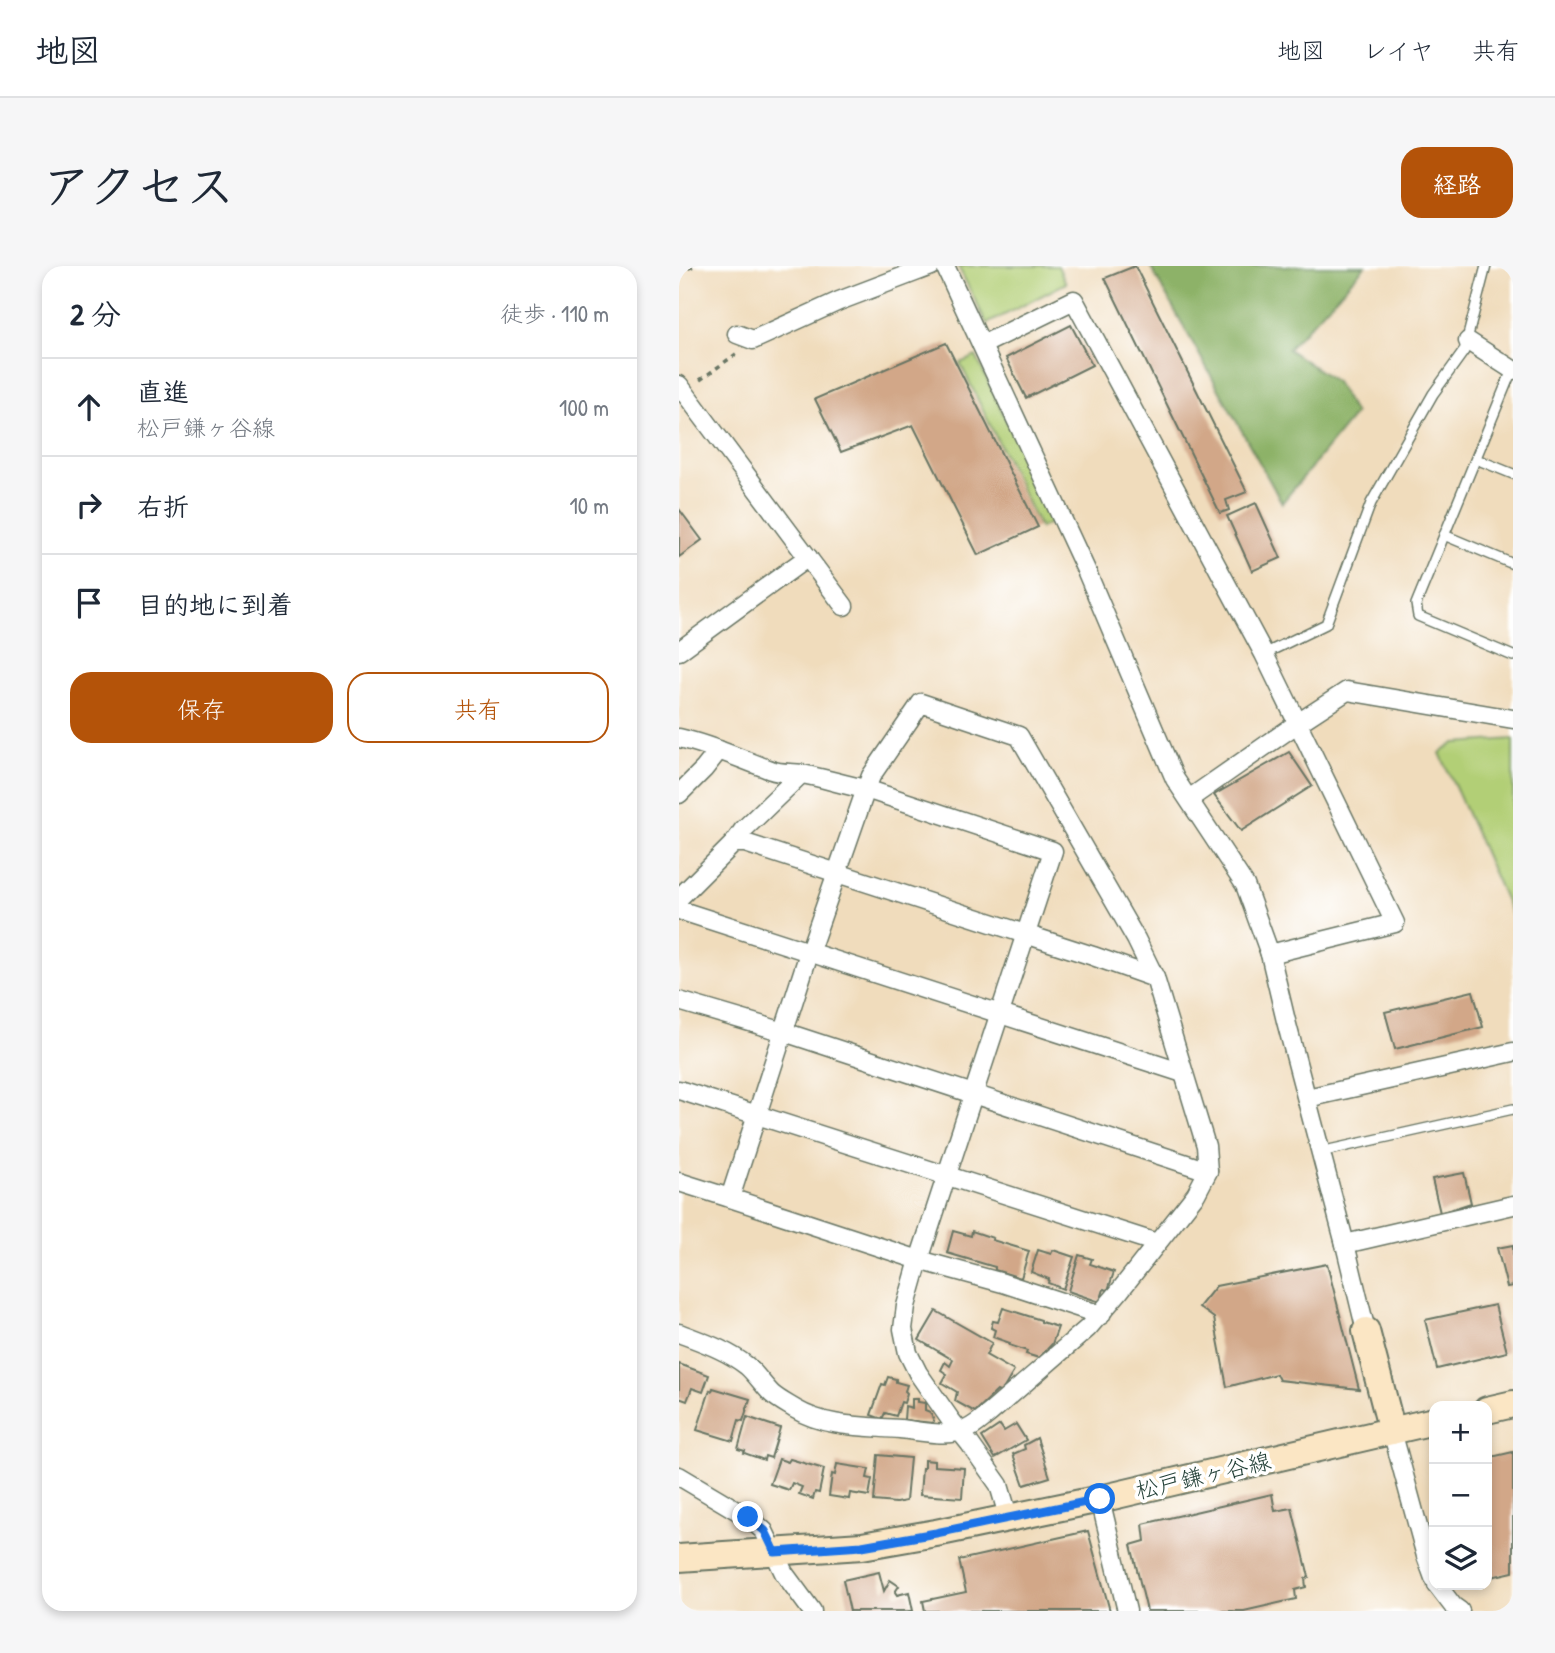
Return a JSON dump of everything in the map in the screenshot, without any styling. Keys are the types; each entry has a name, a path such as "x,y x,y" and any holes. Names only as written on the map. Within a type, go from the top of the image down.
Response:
{"main road":[{"path":"1366,1331 1392,1431"},
{"path":"1492,1409 1513,1404"},
{"name":"松戸鎌ヶ谷線","path":"679,1558 862,1546 1009,1519 1429,1423"}],"street":[{"path":"737,334 753,340 839,302 932,266"},
{"path":"945,266 1086,570 1175,779 1245,885 1270,954 1366,1331"},
{"path":"982,345 1074,300 1264,654 1395,923 1270,954"},
{"path":"1468,341 1513,370"},
{"path":"681,388 845,606"},
{"path":"679,651 808,557"},
{"path":"1189,799 1347,691 1513,719"},
{"path":"679,1333 739,1360 780,1399 798,1411 818,1419 857,1427 960,1432 975,1425 991,1412 1101,1315 1196,1194 1208,1171 1206,1146 1155,978 1136,939 1019,736 921,703 871,776 809,953 730,1198"},
{"path":"679,738 773,771 801,774 866,789 1053,851"},
{"path":"679,794 719,750"},
{"path":"679,898 801,774"},
{"path":"1009,1519 999,1485 918,1373 908,1353 903,1329 906,1306 919,1260 1053,851 1073,830"},
{"path":"734,843 745,843 1155,978"},
{"path":"679,910 1183,1073"},
{"path":"679,1001 784,1032 1208,1171"},
{"path":"1307,1098 1513,1052"},
{"path":"679,1090 1157,1243"},
{"path":"679,1182 919,1260 1003,1283 1101,1315"},
{"path":"1345,1244 1513,1205"},
{"path":"1392,1431 1429,1564"},
{"path":"679,1476 748,1517 765,1531 784,1573 812,1611"},
{"path":"1100,1499 1127,1611"},
{"path":"1441,1590 1460,1611"}],"lane":[{"path":"1264,654 1326,624 1371,503 1433,394 1464,351 1486,266"},
{"path":"1513,370 1416,604 1418,616 1513,656"},
{"path":"1476,459 1513,474"},
{"path":"1444,535 1513,564"},
{"path":"1320,1152 1513,1109"}],"path":[{"path":"679,272 694,266"},
{"path":"681,388 737,354 737,334"}],"green space":[{"path":"958,266 1058,266 1066,283 987,324"},
{"path":"1150,266 1365,266 1288,349 1336,382 1355,414 1282,503"},
{"path":"976,356 1054,521 1040,528 960,363"},
{"path":"1513,739 1513,917 1440,753 1455,743"}],"building":[{"path":"1135,266 1247,492 1226,500 1229,510 1220,513 1105,278"},
{"path":"1071,325 1092,365 1026,398 1006,358"},
{"path":"946,343 1038,527 978,555 913,425 841,452 815,399"},
{"path":"1256,503 1281,558 1252,571 1227,516"},
{"path":"679,509 702,540 679,557"},
{"path":"1289,752 1312,786 1241,831 1214,795"},
{"path":"1473,991 1483,1027 1395,1049 1385,1012"},
{"path":"1464,1173 1471,1203 1440,1213 1432,1179"},
{"path":"953,1231 971,1236 972,1231 1029,1251 1021,1278 947,1253"},
{"path":"1513,1245 1513,1286 1507,1287 1497,1248"},
{"path":"1038,1250 1051,1254 1053,1250 1074,1257 1063,1289 1048,1283 1049,1279 1031,1272"},
{"path":"1079,1255 1092,1259 1090,1264 1114,1272 1108,1290 1104,1289 1100,1302 1068,1291"},
{"path":"1327,1264 1359,1389 1279,1380 1276,1374 1227,1387 1214,1318 1199,1307 1216,1286"},
{"path":"1495,1305 1507,1352 1437,1369 1425,1320"},
{"path":"1003,1308 1058,1327 1052,1344 1039,1358 993,1337 993,1321 998,1322"},
{"path":"936,1311 992,1343 986,1355 1014,1371 1001,1393 997,1391 975,1412 955,1401 957,1392 942,1383 947,1374 941,1370 945,1362 950,1366 953,1360 919,1340"},
{"path":"679,1364 709,1375 703,1392 692,1388 687,1401 679,1398"},
{"path":"888,1377 907,1385 907,1393 896,1416 885,1413 882,1419 871,1415 882,1384 885,1385"},
{"path":"713,1388 750,1399 743,1421 739,1420 733,1441 697,1430"},
{"path":"912,1399 925,1403 925,1410 930,1412 933,1423 904,1420 905,1406 912,1408"},
{"path":"747,1417 780,1428 771,1458 765,1456 764,1460 738,1449"},
{"path":"1016,1424 1026,1440 995,1458 982,1437 1000,1425 1004,1431"},
{"path":"1037,1438 1050,1477 1024,1485 1013,1454 1025,1449 1024,1445"},
{"path":"1513,1452 1513,1572 1492,1577 1492,1464 1492,1457"},
{"path":"878,1455 910,1458 906,1501 874,1501"},
{"path":"779,1459 788,1462 790,1459 824,1469 819,1493 815,1492 813,1499 799,1494 802,1487 792,1483 789,1490 770,1484"},
{"path":"924,1460 934,1461 934,1466 964,1468 962,1498 920,1495"},
{"path":"837,1464 869,1469 867,1478 872,1479 869,1496 850,1493 849,1499 829,1496 832,1474 835,1475"},
{"path":"1272,1494 1275,1511 1292,1508 1309,1577 1305,1579 1306,1587 1295,1590 1296,1599 1244,1611 1147,1611 1131,1545 1145,1541 1143,1524"},
{"path":"1088,1531 1110,1611 925,1611 923,1601 966,1592 959,1560"},
{"path":"879,1572 884,1591 890,1580 899,1586 895,1592 897,1595 909,1592 913,1611 850,1611 843,1580"}],"route":[{"path":"748,1517 765,1531 775,1552 862,1546 1100,1499"}]}
